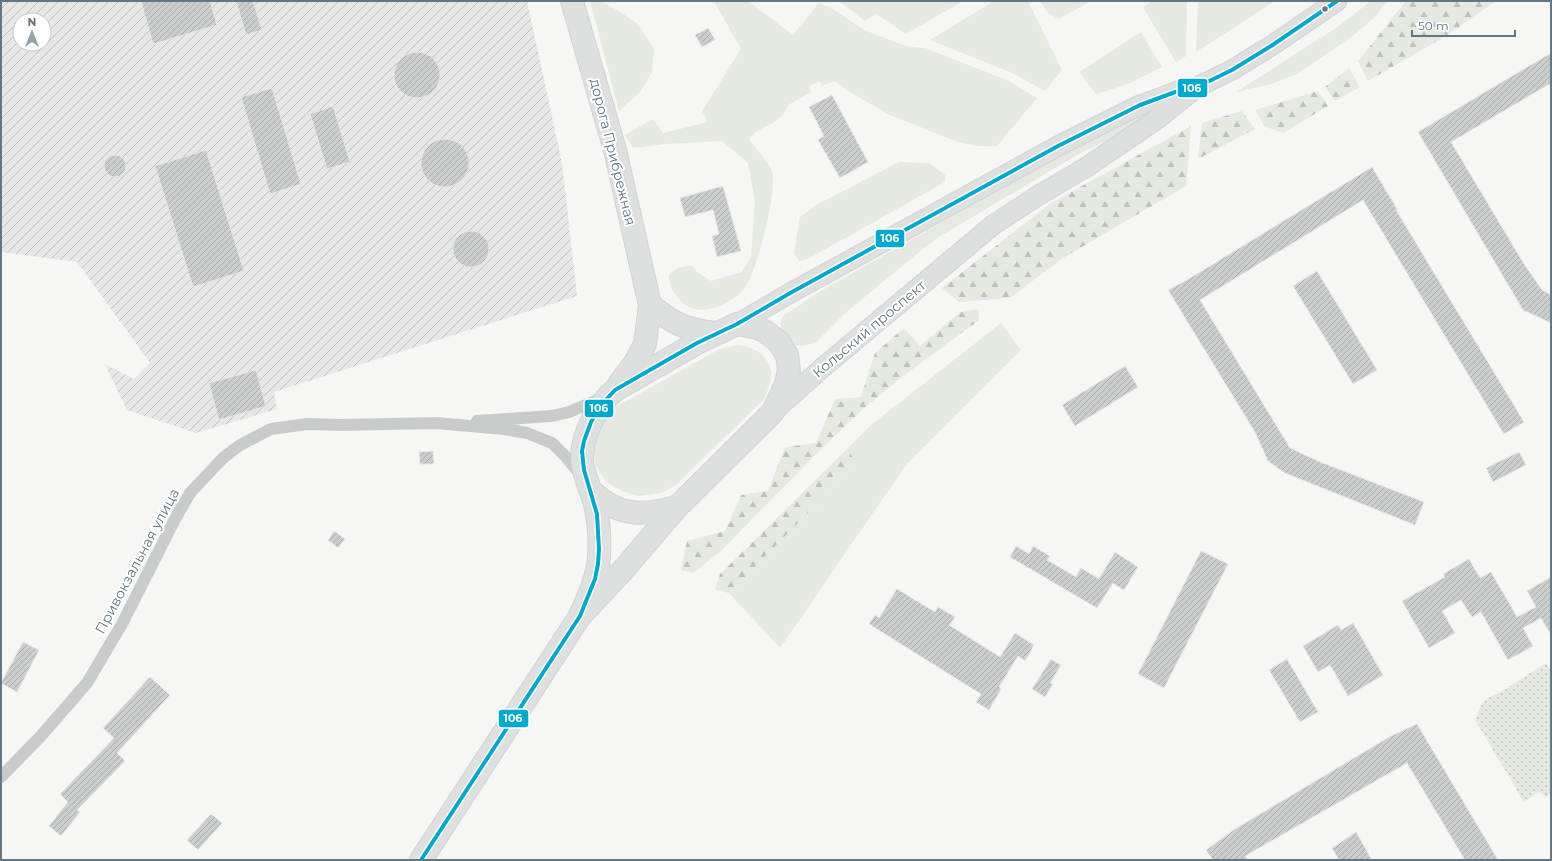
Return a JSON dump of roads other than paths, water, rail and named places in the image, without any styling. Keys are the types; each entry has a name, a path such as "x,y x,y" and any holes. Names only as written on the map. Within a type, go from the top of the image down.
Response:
{"highway":[{"name":"дорога Прибрежная","path":"572,1 615,150 650,305"},
{"path":"650,305 672,322 692,330 716,333"},
{"path":"421,860 580,616 598,570 599,555 597,516 582,459 585,439 597,410 635,363 645,344 650,305"},
{"path":"737,324 758,328 766,332 779,342 787,355 789,370 786,384 773,412"},
{"name":"Кольский проспект","path":"611,393 716,333 737,324"},
{"name":"Кольский проспект","path":"580,616 624,569 678,507 773,412"},
{"path":"588,485 602,501 620,509 636,513 655,513 678,507"}],"main road":[{"name":"Кольский проспект","path":"737,324 792,292 1058,146 1140,105 1178,91 1196,87 1232,70 1271,46 1337,1"},
{"name":"Кольский проспект","path":"773,412 821,369 993,225 1039,195 1085,168 1156,120 1196,87"}],"street":[{"path":"439,424 552,416 590,404 611,393"},
{"name":"Привокзальная улица","path":"1,777 40,738 87,683 122,624 175,519 190,493 223,458 240,445 271,429 307,424 439,424"},
{"path":"439,424 504,429 527,433 552,443 565,456 588,485"}]}
